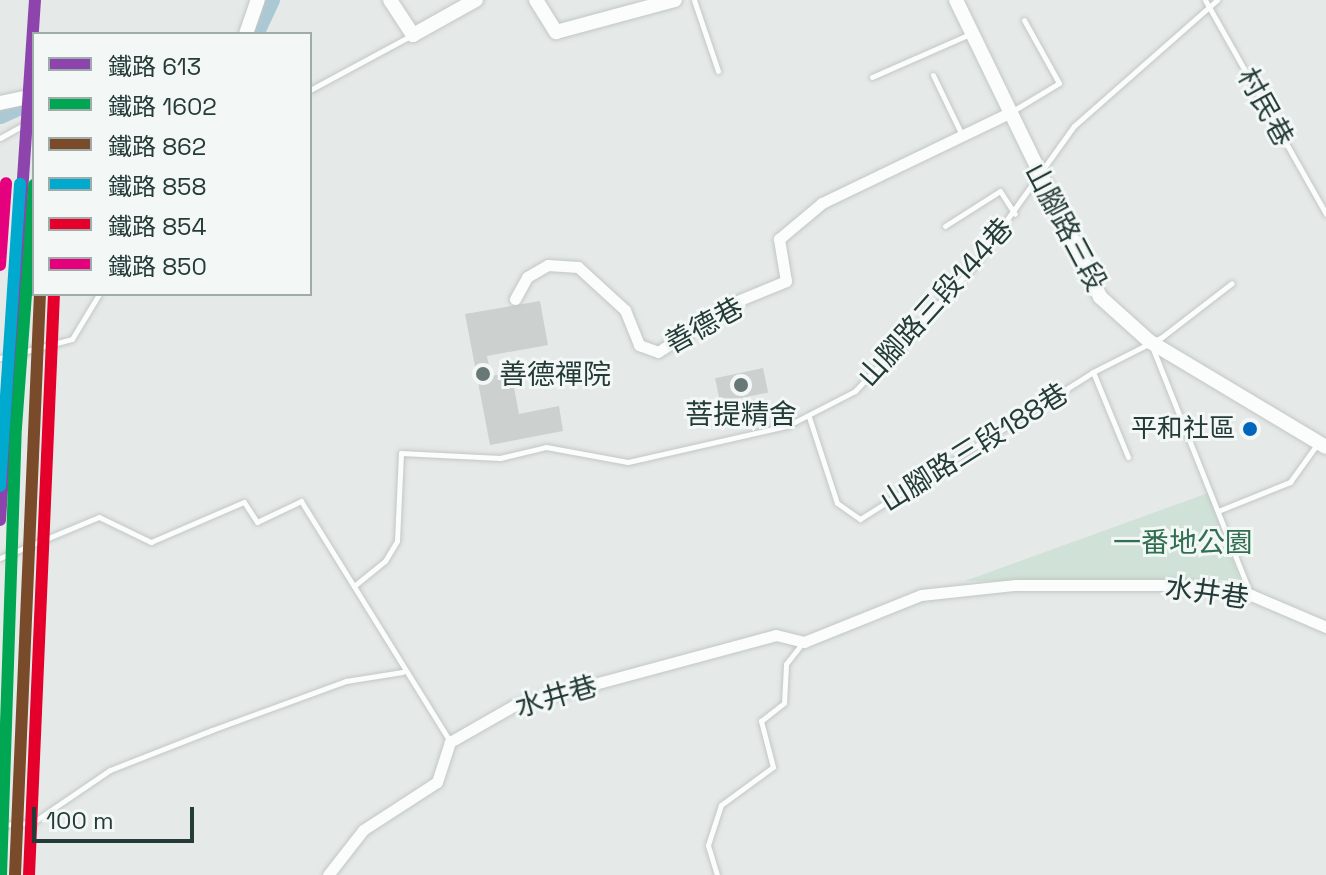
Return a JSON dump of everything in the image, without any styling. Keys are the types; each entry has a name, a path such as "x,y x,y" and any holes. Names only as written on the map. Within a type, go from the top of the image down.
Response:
{"main road":[{"path":"247,32 258,0"},
{"path":"390,0 413,35 476,0"},
{"path":"536,0 556,32 675,0"},
{"name":"山腳路三段","path":"956,0 1007,114 1100,297 1149,341 1322,445"},
{"path":"0,103 32,96"}],"street":[{"name":"善德巷","path":"515,299 527,277 548,265 578,267 625,310 639,345 658,352 735,302 786,281 779,239 822,203 963,138 1007,114"},
{"name":"水井巷","path":"450,742 513,706 776,635 804,642 921,595 1015,585 1181,585 1251,595 1326,627"},
{"path":"328,875 363,830 437,782 450,742"}],"lane":[{"path":"694,0 718,71"},
{"name":"村民巷","path":"1205,0 1326,214"},
{"name":"山腳路三段144巷","path":"354,586 385,561 397,541 401,453 500,458 546,447 628,462 809,417 855,391 1015,214 1038,174 1074,126 1217,0"},
{"path":"1007,114 1059,83 1024,20"},
{"path":"872,77 971,33"},
{"path":"312,89 413,35"},
{"path":"933,75 963,138"},
{"path":"0,138 32,120"},
{"path":"945,226 1000,191 1015,214"},
{"name":"山腳路三段188巷","path":"809,417 837,503 860,519 1093,372 1149,341 1232,283"},
{"path":"0,358 72,339 98,296"},
{"path":"1149,341 1251,595"},
{"path":"1093,372 1128,457"},
{"path":"1218,511 1290,482 1322,445"},
{"path":"0,558 99,517 151,542 244,502 257,522 301,501 354,586 402,672 450,742"},
{"path":"717,875 708,845 721,805 773,767 761,721 784,703 786,664 804,642"},
{"path":"0,825 32,823 110,770 212,730 346,681 402,672"}],"green space":[{"name":"一番地公園","path":"1208,493 1240,580 965,581"}],"building":[{"name":"善德禪院","path":"540,301 548,345 487,356 491,376 511,372 519,414 559,406 563,431 490,445 465,314"},
{"name":"菩提精舍","path":"763,368 768,392 720,403 715,378"}],"waterway":[{"path":"255,32 270,0"},
{"path":"0,114 32,100"}],"rail line":[{"name":"613","path":"33,32 35,0"},
{"name":"613","path":"0,520 32,45"},
{"name":"850","path":"0,265 6,183"},
{"name":"858","path":"0,486 20,184"},
{"name":"1602","path":"1,875 16,427 32,212"},
{"name":"862","path":"15,875 40,296"},
{"name":"854","path":"29,875 54,296"}],"place":[{"name":"善德禪院","path":"483,374"},
{"name":"菩提精舍","path":"741,385"},
{"name":"平和社區","path":"1250,429"}]}
